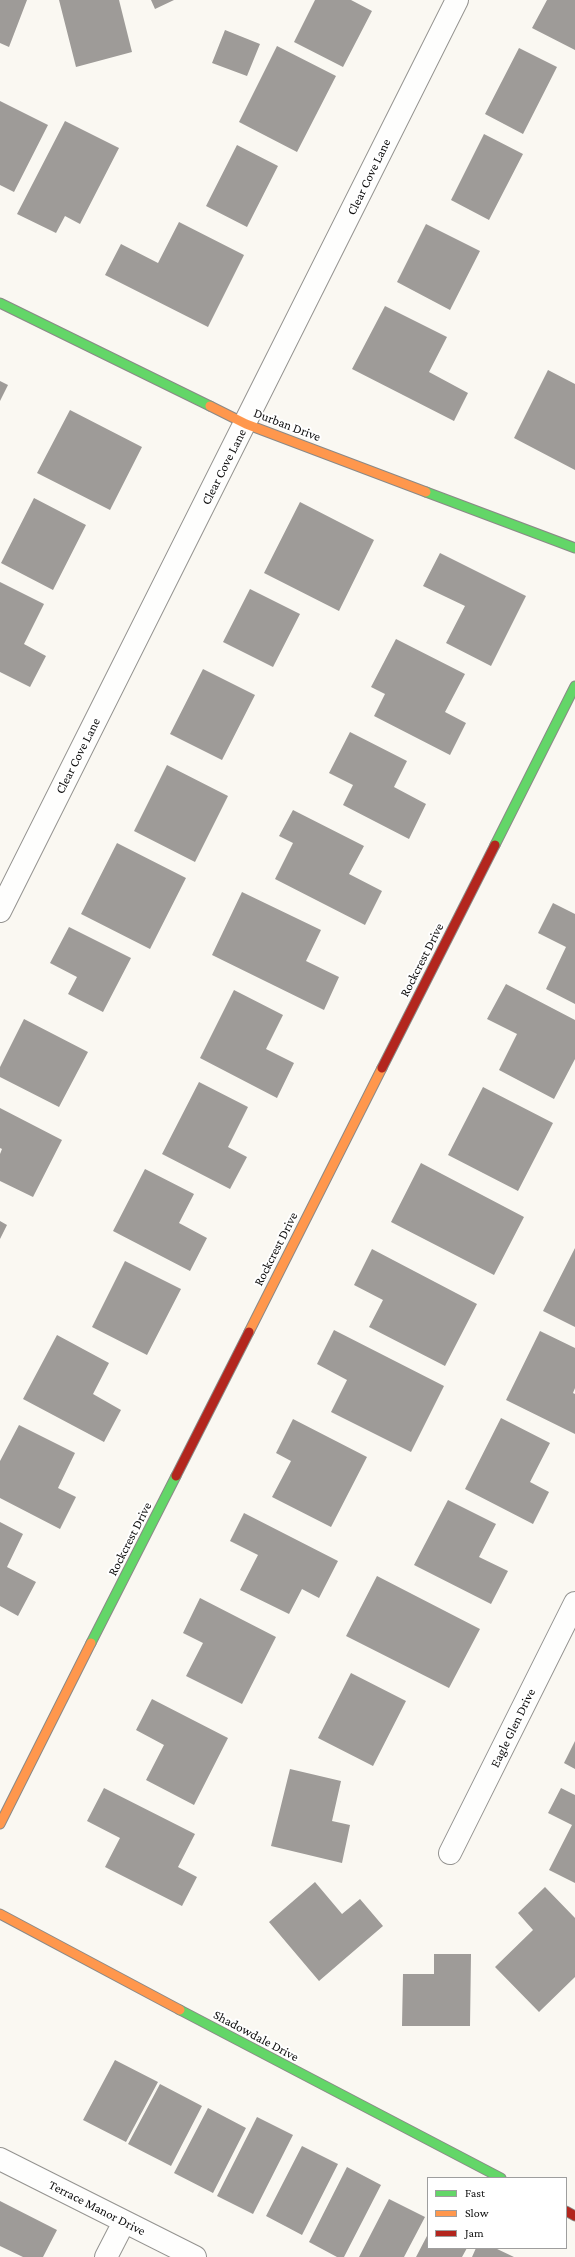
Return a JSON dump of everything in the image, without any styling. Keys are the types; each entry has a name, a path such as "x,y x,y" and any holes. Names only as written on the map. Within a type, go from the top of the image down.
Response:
{"street":[{"name":"Clear Cove Lane","path":"0,911 246,424 457,0"},
{"name":"Durban Drive","path":"0,303 246,424 575,548"},
{"name":"Rockcrest Drive","path":"0,1824 575,686"},
{"name":"Eagle Glen Drive","path":"450,1854 575,1603"},
{"name":"Shadowdale Drive","path":"0,1914 334,2092 499,2177"},
{"name":"Terrace Manor Drive","path":"0,2159 195,2257"},
{"path":"106,2257 124,2222"}],"building":[{"path":"0,0 27,0 9,47 0,43"},
{"path":"59,0 119,0 132,52 76,67"},
{"path":"151,0 174,0 155,9"},
{"path":"315,0 351,0 372,11 343,67 294,42"},
{"path":"547,0 575,0 575,50 532,28"},
{"path":"225,30 260,44 247,76 212,63"},
{"path":"277,46 336,76 297,152 239,122"},
{"path":"519,48 557,67 523,134 485,114"},
{"path":"0,101 48,125 14,192 0,185"},
{"path":"65,121 119,148 80,224 65,216 56,233 17,214"},
{"path":"484,134 523,154 489,220 451,200"},
{"path":"237,145 278,166 247,227 206,206"},
{"path":"179,222 244,255 208,327 105,275 121,244 158,263"},
{"path":"426,224 480,251 450,310 397,282"},
{"path":"385,306 447,337 429,372 468,393 454,421 352,369"},
{"path":"548,370 575,384 575,470 514,438"},
{"path":"0,381 8,385 0,401"},
{"path":"70,410 142,447 110,510 37,473"},
{"path":"34,498 86,525 53,590 1,563"},
{"path":"300,502 374,540 339,611 264,573"},
{"path":"440,553 526,596 491,666 446,643 465,606 423,586"},
{"path":"0,582 44,604 24,644 46,656 30,687 0,672"},
{"path":"250,589 300,614 273,667 223,642"},
{"path":"396,639 465,674 445,712 466,723 450,755 374,716 385,694 371,687"},
{"path":"203,669 255,695 222,760 170,734"},
{"path":"350,732 407,761 394,787 426,804 409,839 343,805 353,785 329,773"},
{"path":"167,765 228,796 195,862 134,831"},
{"path":"293,810 364,846 349,874 382,891 365,925 275,879 293,843 279,836"},
{"path":"117,843 186,878 150,949 81,914"},
{"path":"242,892 321,930 306,961 339,977 324,1010 212,955"},
{"path":"553,903 575,914 575,1004 546,989 566,947 538,933"},
{"path":"69,927 131,958 103,1012 68,994 77,977 50,963"},
{"path":"506,984 575,1020 575,1059 554,1099 499,1070 517,1034 487,1019"},
{"path":"234,990 283,1015 266,1049 294,1063 277,1098 200,1058"},
{"path":"24,1019 88,1052 59,1107 0,1077 0,1067"},
{"path":"199,1082 248,1107 228,1147 247,1157 230,1189 162,1154"},
{"path":"483,1087 553,1123 518,1191 448,1155"},
{"path":"0,1108 62,1140 33,1197 0,1181 0,1154 2,1149 0,1148"},
{"path":"421,1163 524,1217 494,1275 391,1222"},
{"path":"145,1169 194,1194 179,1223 207,1238 190,1271 113,1231"},
{"path":"0,1221 7,1225 0,1239"},
{"path":"575,1248 575,1327 543,1311"},
{"path":"372,1249 477,1304 445,1366 369,1327 383,1300 354,1285"},
{"path":"125,1261 181,1289 147,1355 92,1327"},
{"path":"334,1330 444,1386 411,1452 331,1412 347,1380 317,1364"},
{"path":"540,1331 575,1348 575,1388 573,1393 575,1394 575,1434 506,1400"},
{"path":"57,1335 109,1363 93,1394 121,1410 104,1442 23,1399"},
{"path":"501,1418 550,1443 530,1482 549,1492 533,1524 465,1489"},
{"path":"293,1419 367,1457 331,1527 272,1497 291,1461 276,1453"},
{"path":"19,1425 75,1453 58,1488 76,1497 60,1529 0,1498 0,1461"},
{"path":"448,1500 496,1524 479,1557 508,1571 491,1604 414,1565"},
{"path":"244,1513 338,1561 319,1598 302,1589 289,1614 240,1590 258,1555 230,1541"},
{"path":"0,1522 23,1534 7,1567 36,1582 18,1616 0,1606"},
{"path":"377,1576 480,1629 449,1688 346,1636"},
{"path":"200,1598 276,1637 242,1704 186,1676 203,1643 183,1633"},
{"path":"351,1673 406,1701 373,1766 318,1738"},
{"path":"152,1699 228,1738 194,1805 146,1780 164,1745 136,1730"},
{"path":"575,1741 575,1769 564,1763"},
{"path":"290,1769 341,1781 332,1821 350,1825 342,1863 271,1846"},
{"path":"104,1788 195,1834 178,1867 197,1877 182,1906 105,1867 120,1838 87,1821"},
{"path":"561,1788 575,1795 575,1883 549,1870 572,1825 548,1813"},
{"path":"315,1882 342,1914 360,1899 383,1926 319,1981 269,1922"},
{"path":"545,1887 575,1918 575,1977 539,2012 495,1967 533,1930 518,1913"},
{"path":"434,1954 471,1954 470,2026 402,2026 403,1974 434,1974"},
{"path":"115,2060 158,2082 126,2142 83,2120"},
{"path":"160,2084 202,2106 171,2166 128,2144"},
{"path":"208,2108 246,2128 213,2193 174,2173"},
{"path":"257,2117 293,2135 253,2214 217,2196"},
{"path":"302,2146 338,2164 302,2235 266,2216"},
{"path":"347,2167 381,2185 344,2257 337,2257 309,2242"},
{"path":"389,2199 425,2217 404,2257 359,2257"},
{"path":"0,2201 57,2230 43,2257 23,2257 0,2246"},
{"path":"427,2236 427,2249 466,2249 462,2257 416,2257"},
{"path":"476,2249 497,2249 514,2257 472,2257"}],"traffic: fast":[{"path":"0,303 210,406"},
{"path":"426,492 575,548"},
{"path":"495,845 575,686"},
{"path":"91,1643 176,1476"},
{"path":"180,2010 499,2177"}],"traffic: slow":[{"path":"210,406 246,424 426,492"},
{"path":"249,1332 382,1068"},
{"path":"0,1824 91,1643"},
{"path":"0,1914 180,2010"}],"traffic: jam":[{"path":"382,1068 495,845"},
{"path":"176,1476 249,1332"},
{"path":"567,2212 575,2216"}]}
